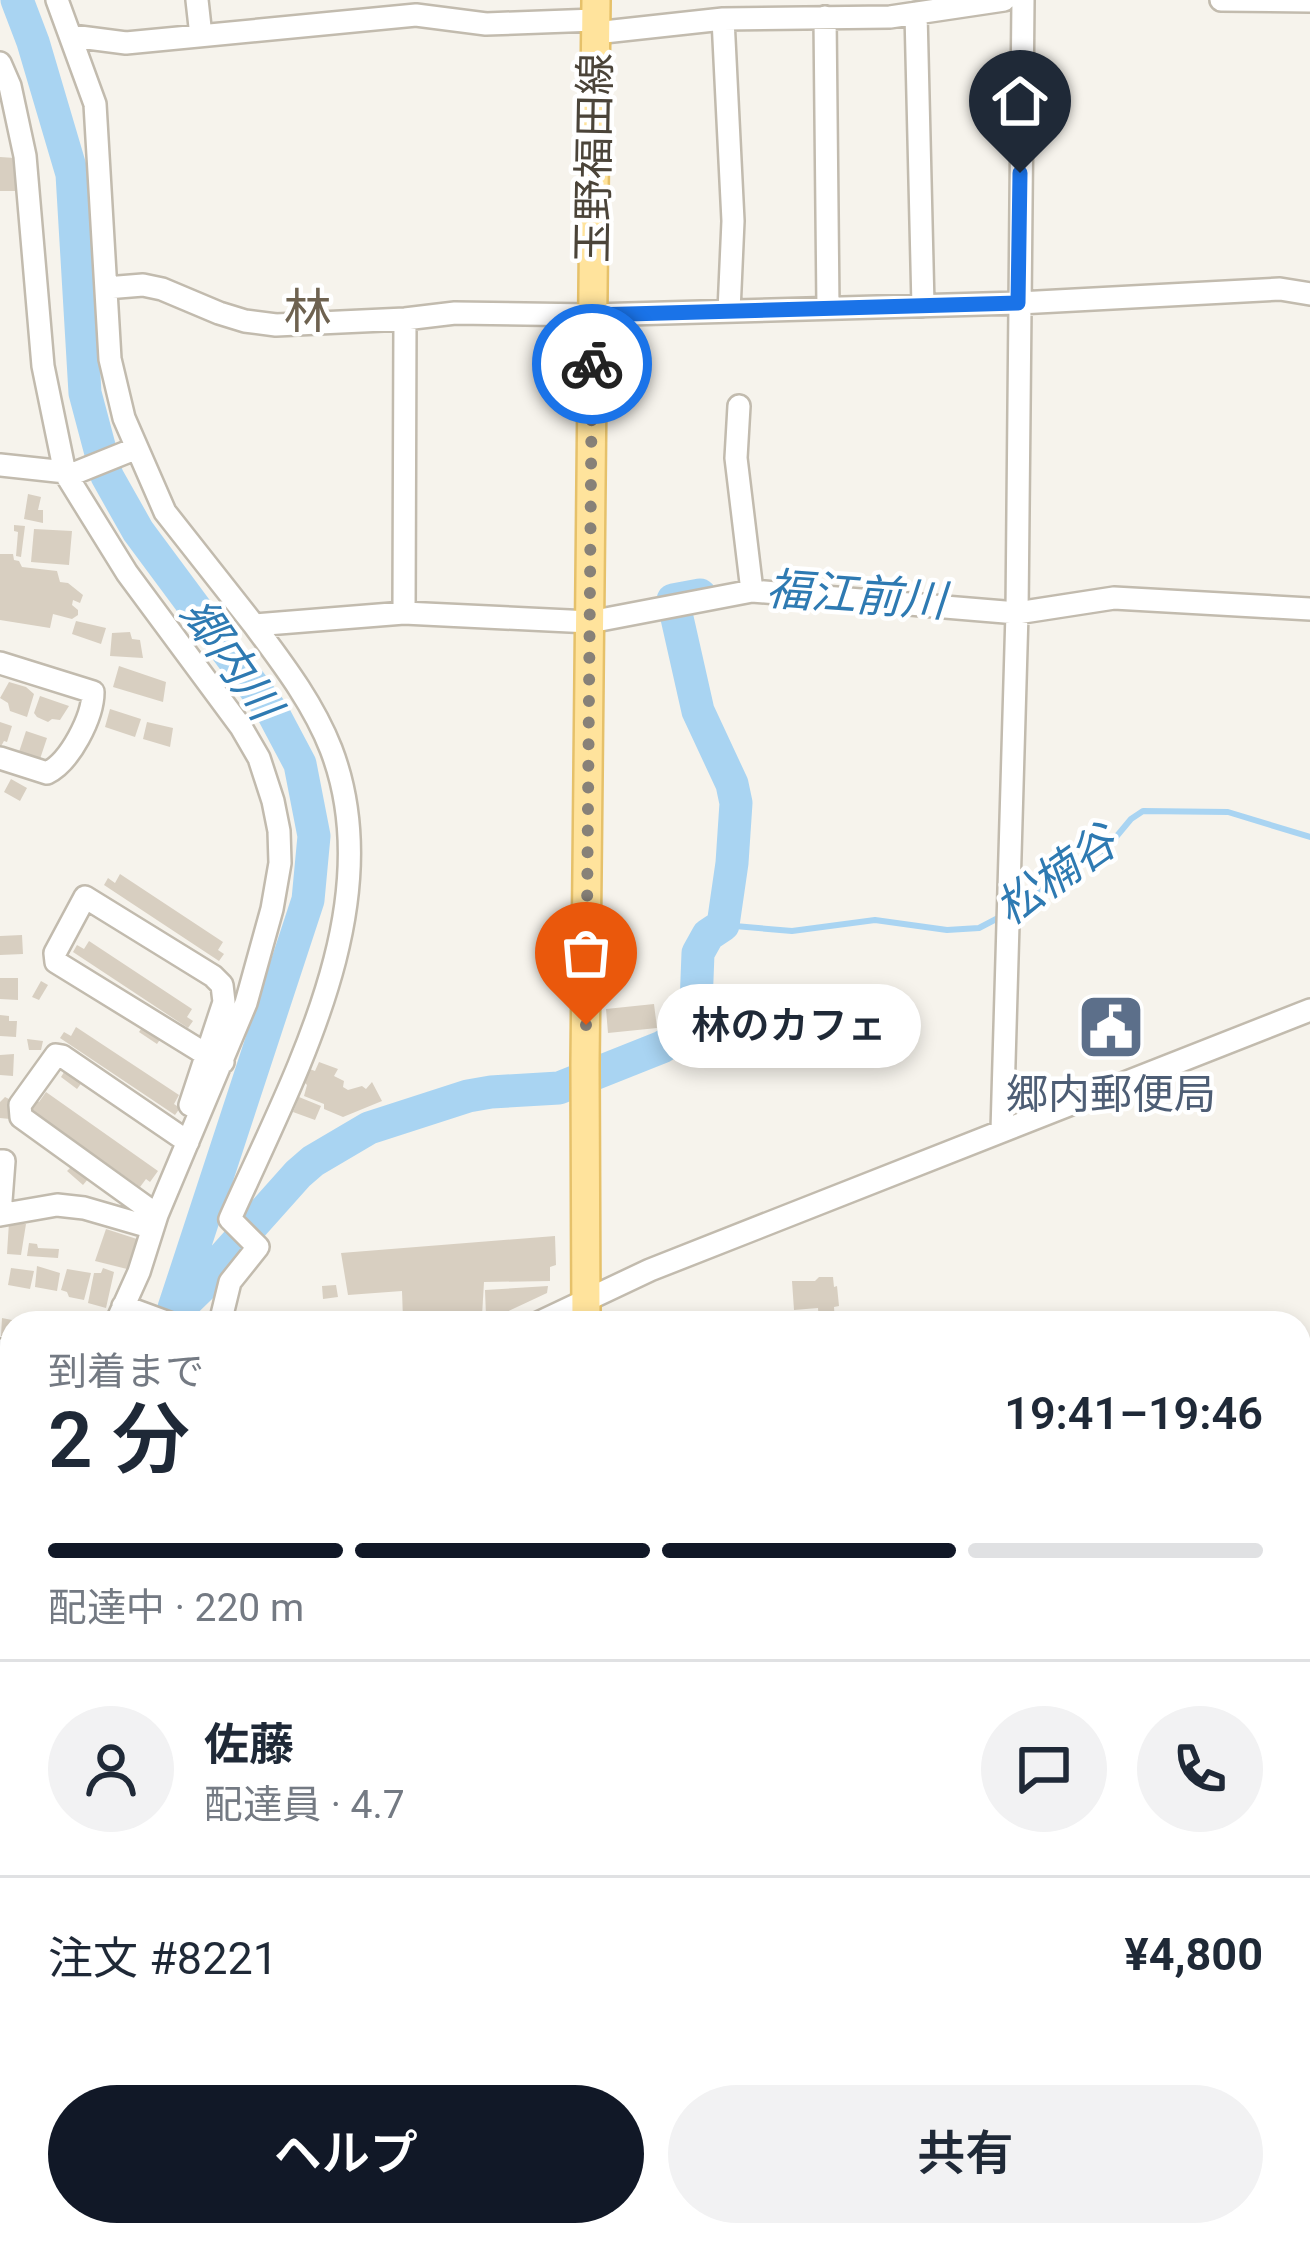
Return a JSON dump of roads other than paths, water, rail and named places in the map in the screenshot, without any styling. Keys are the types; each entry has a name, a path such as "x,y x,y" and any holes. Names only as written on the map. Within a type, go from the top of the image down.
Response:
{"main road":[{"name":"玉野福田線","path":"586,1311 596,18"}],"street":[{"path":"56,0 95,104 110,359 134,449 166,512 302,690 331,749 345,800 351,854 342,925 315,1026 230,1219 258,1247 230,1282 223,1311"},
{"path":"197,0 201,36"},
{"path":"72,36 126,43 416,15 486,24 596,18 890,17 1004,0"},
{"path":"1001,1131 1017,613 1023,0"},
{"path":"1221,0 1310,1"},
{"path":"916,14 923,306"},
{"path":"825,17 828,308"},
{"path":"723,19 734,221 729,311"},
{"path":"0,63 10,86 25,155 43,366 70,473 127,573 241,727 259,758 279,831 280,863 272,909 246,1004 215,1059 153,1218 125,1311"},
{"path":"106,287 162,289 232,317 275,325 455,313 592,315 923,306 1280,289 1310,294"},
{"path":"404,613 405,319"},
{"path":"739,406 736,458 752,591"},
{"path":"0,465 70,473 134,449"},
{"path":"254,625 404,613 590,622 752,591 1017,613 1114,598 1310,609"},
{"path":"0,663 93,692 93,707 63,766 47,772 0,758"},
{"path":"86,897 222,985 215,1059 56,962 55,953 86,897"},
{"path":"586,1311 650,1270 1310,1010"},
{"path":"153,1218 21,1117 20,1106 56,1055 62,1056 184,1138"},
{"path":"0,1161 4,1161 0,1215 57,1204 153,1218"}],"waterway":[{"name":"郷内川","path":"17,0 72,174 85,393 107,476 138,531 273,713 300,764 314,836 308,900 174,1308"},
{"name":"福江前川","path":"176,1311 298,1174 369,1128 468,1096 559,1088 662,1047 685,1033 696,1005 698,953 708,935 723,925 736,803 698,711 673,600 700,595"},
{"name":"松楠谷","path":"1017,909 1070,865 1106,849 1143,811 1228,812 1310,837"},
{"name":"松楠谷","path":"723,925 792,931 875,920 947,930 979,928 1000,917"}],"place":[{"name":"林のカフェ","path":"586,1025"},
{"name":"郷内郵便局","path":"1111,1027"}],"district":[{"name":"林","path":"308,311"}]}
